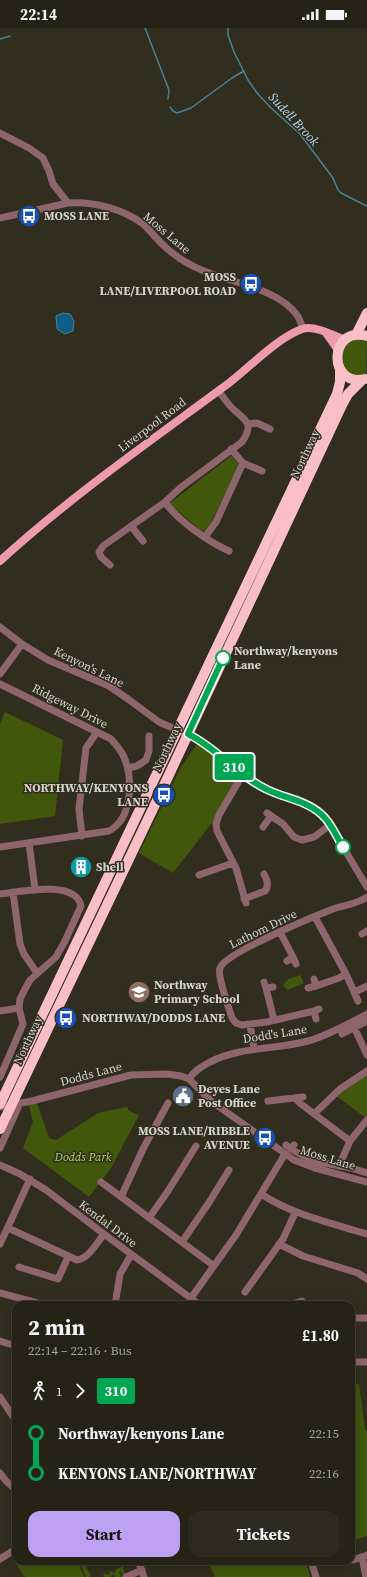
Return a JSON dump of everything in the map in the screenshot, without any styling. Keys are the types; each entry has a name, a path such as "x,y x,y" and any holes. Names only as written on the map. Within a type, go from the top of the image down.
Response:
{"highway":[{"path":"356,335 367,313"},
{"path":"338,350 345,340 356,335 367,336"},
{"name":"Northway","path":"0,1106 337,394 340,382 340,369 337,360 338,350"},
{"path":"340,369 347,376 354,379 365,379"},
{"name":"Northway","path":"0,1129 16,1104 343,403 348,394 365,379"},
{"path":"0,1118 5,1110 16,1104"}],"main road":[{"path":"303,329 317,329 345,340"},
{"name":"Liverpool Road","path":"0,561 49,518 218,391 275,346 303,329"},
{"path":"326,333 338,350"}],"street":[{"path":"0,133 29,148 43,158 53,184 68,203"},
{"name":"Moss Lane","path":"0,218 68,203 78,202 101,205 143,224 168,249 184,262 204,271 267,293 283,302 297,314 303,329"},
{"path":"110,565 101,557 99,552 103,546 164,502 180,488 242,442 246,435 248,424 218,391"},
{"path":"248,424 257,423 270,429"},
{"path":"231,449 243,463 262,472"},
{"path":"205,537 216,522 243,463"},
{"path":"164,502 170,510 205,537 229,551"},
{"path":"131,526 142,541"},
{"name":"Kenyon's Lane","path":"0,627 22,644 48,660 109,686 155,719 204,743 243,774 267,790 314,808 325,817 367,887"},
{"path":"0,674 22,644"},
{"name":"Ridgeway Drive","path":"0,684 111,739 124,757 128,768 128,798 124,815 119,824 109,831 0,847"},
{"path":"82,836 78,809 86,748 97,732"},
{"path":"128,768 146,760 149,751 149,736"},
{"path":"243,774 219,815 216,824 217,831 234,863 245,901 265,891 268,885 267,876"},
{"path":"262,829 269,815 283,824 294,837 302,840 314,837 330,825"},
{"path":"0,894 35,889 29,843"},
{"path":"201,871 234,863"},
{"name":"Northway","path":"0,1077 23,1024 19,1008 20,999 30,980 56,957 81,906 80,900 76,896 63,891 51,888 35,889"},
{"path":"13,892 20,944 24,954 37,973"},
{"name":"Lathom Drive","path":"250,1024 238,1024 232,1018 220,975 220,967 222,964 228,958 280,932 354,903 367,896"},
{"path":"315,917 346,974 358,1001"},
{"path":"280,932 292,961"},
{"path":"308,988 315,982 339,978 346,974"},
{"path":"268,986 274,1020"},
{"path":"355,992 367,986"},
{"path":"0,1011 19,1008"},
{"path":"254,1049 250,1024 316,1010 316,1019"},
{"name":"Dodd's Lane","path":"189,1079 198,1069 222,1056 254,1049 290,1045 319,1038 367,1014"},
{"path":"342,1034 367,1021"},
{"path":"354,1028 367,1055"},
{"path":"314,1114 340,1089 367,1071"},
{"name":"Dodds Lane","path":"0,1106 16,1104 139,1074 174,1074 189,1079"},
{"name":"Moss Lane","path":"189,1079 211,1101 300,1163 317,1165 367,1182"},
{"path":"271,1101 303,1097"},
{"path":"295,1098 350,1141"},
{"name":"Northway","path":"0,1148 16,1104"},
{"path":"121,1197 165,1105"},
{"path":"339,1166 350,1141 367,1120"},
{"path":"149,1218 196,1146"},
{"name":"Moss Lane","path":"290,1146 317,1165"},
{"path":"191,1298 214,1266 261,1194 285,1154"},
{"name":"Kendal Drive","path":"0,1165 30,1179 46,1190 195,1301"},
{"path":"317,1165 339,1166 367,1173"},
{"path":"182,1242 229,1170"},
{"path":"0,1244 30,1179"},
{"path":"101,1182 214,1266"},
{"path":"261,1194 295,1213 367,1234"},
{"path":"246,1292 288,1231 295,1213"},
{"path":"8,1228 77,1260 82,1259 104,1234"},
{"path":"279,1244 303,1256 358,1273 367,1279"},
{"path":"116,1301 120,1274 132,1255"},
{"path":"19,1267 58,1280 68,1257"},
{"path":"0,1293 31,1301"},
{"path":"355,1318 367,1318"},
{"path":"0,1341 12,1345"},
{"path":"355,1362 367,1362"},
{"path":"0,1397 12,1415"},
{"path":"0,1473 12,1486"},
{"path":"0,1559 12,1552"},
{"path":"364,1556 366,1577"},
{"path":"312,1565 316,1577"},
{"path":"126,1577 143,1574"}],"green space":[{"path":"354,340 367,342 366,375 354,376 344,370 341,352 348,343"},
{"path":"231,456 239,464 211,523 205,531 202,531 170,503"},
{"path":"5,712 63,740 55,816 0,824 0,724"},
{"path":"199,741 242,775 217,819 211,824 173,873 139,853 181,767"},
{"path":"300,975 304,983 288,990 283,986 288,979"},
{"path":"367,1072 367,1117 366,1118 335,1095"},
{"name":"Dodds Park","path":"37,1103 49,1138 56,1140 98,1113 127,1107 129,1111 139,1115 111,1168 89,1197 23,1148 33,1122 29,1105"},
{"path":"355,1384 359,1384 365,1430 367,1430 367,1536 355,1540"},
{"path":"17,1565 79,1565 84,1577 25,1577"},
{"path":"81,1565 86,1565 91,1575 89,1576 91,1577 86,1577"},
{"path":"210,1565 307,1565 310,1577 215,1577"},
{"path":"124,1566 123,1569 126,1573 122,1575 121,1572 119,1572 121,1577 115,1577 114,1574 111,1577 104,1577 103,1575 106,1573 107,1575 110,1574 109,1572 112,1571 113,1573 116,1572 115,1570"}],"water":[{"path":"63,313 70,314 74,321 73,331 65,334 57,329 56,316"}],"waterway":[{"path":"145,28 169,90 168,99"},
{"name":"Sudell Brook","path":"228,28 228,35 234,52 248,80 257,93 300,134 333,178 338,190 367,206"},
{"path":"0,39 10,36"},
{"path":"170,107 177,113 191,108 244,71"}],"bus line":[{"name":"310","path":"223,658 188,734 200,740 243,774 267,790 314,808 325,817 343,847"}],"place":[{"name":"MOSS LANE","path":"29,216"},
{"name":"MOSS LANE/LIVERPOOL ROAD","path":"251,284"},
{"name":"Northway/kenyons Lane","path":"223,658"},
{"name":"NORTHWAY/KENYONS LANE","path":"164,795"},
{"name":"Shell","path":"81,867"},
{"name":"Northway Primary School","path":"139,992"},
{"name":"NORTHWAY/DODDS LANE","path":"66,1018"},
{"name":"Deyes Lane Post Office","path":"183,1096"},
{"name":"MOSS LANE/RIBBLE AVENUE","path":"265,1138"}]}
